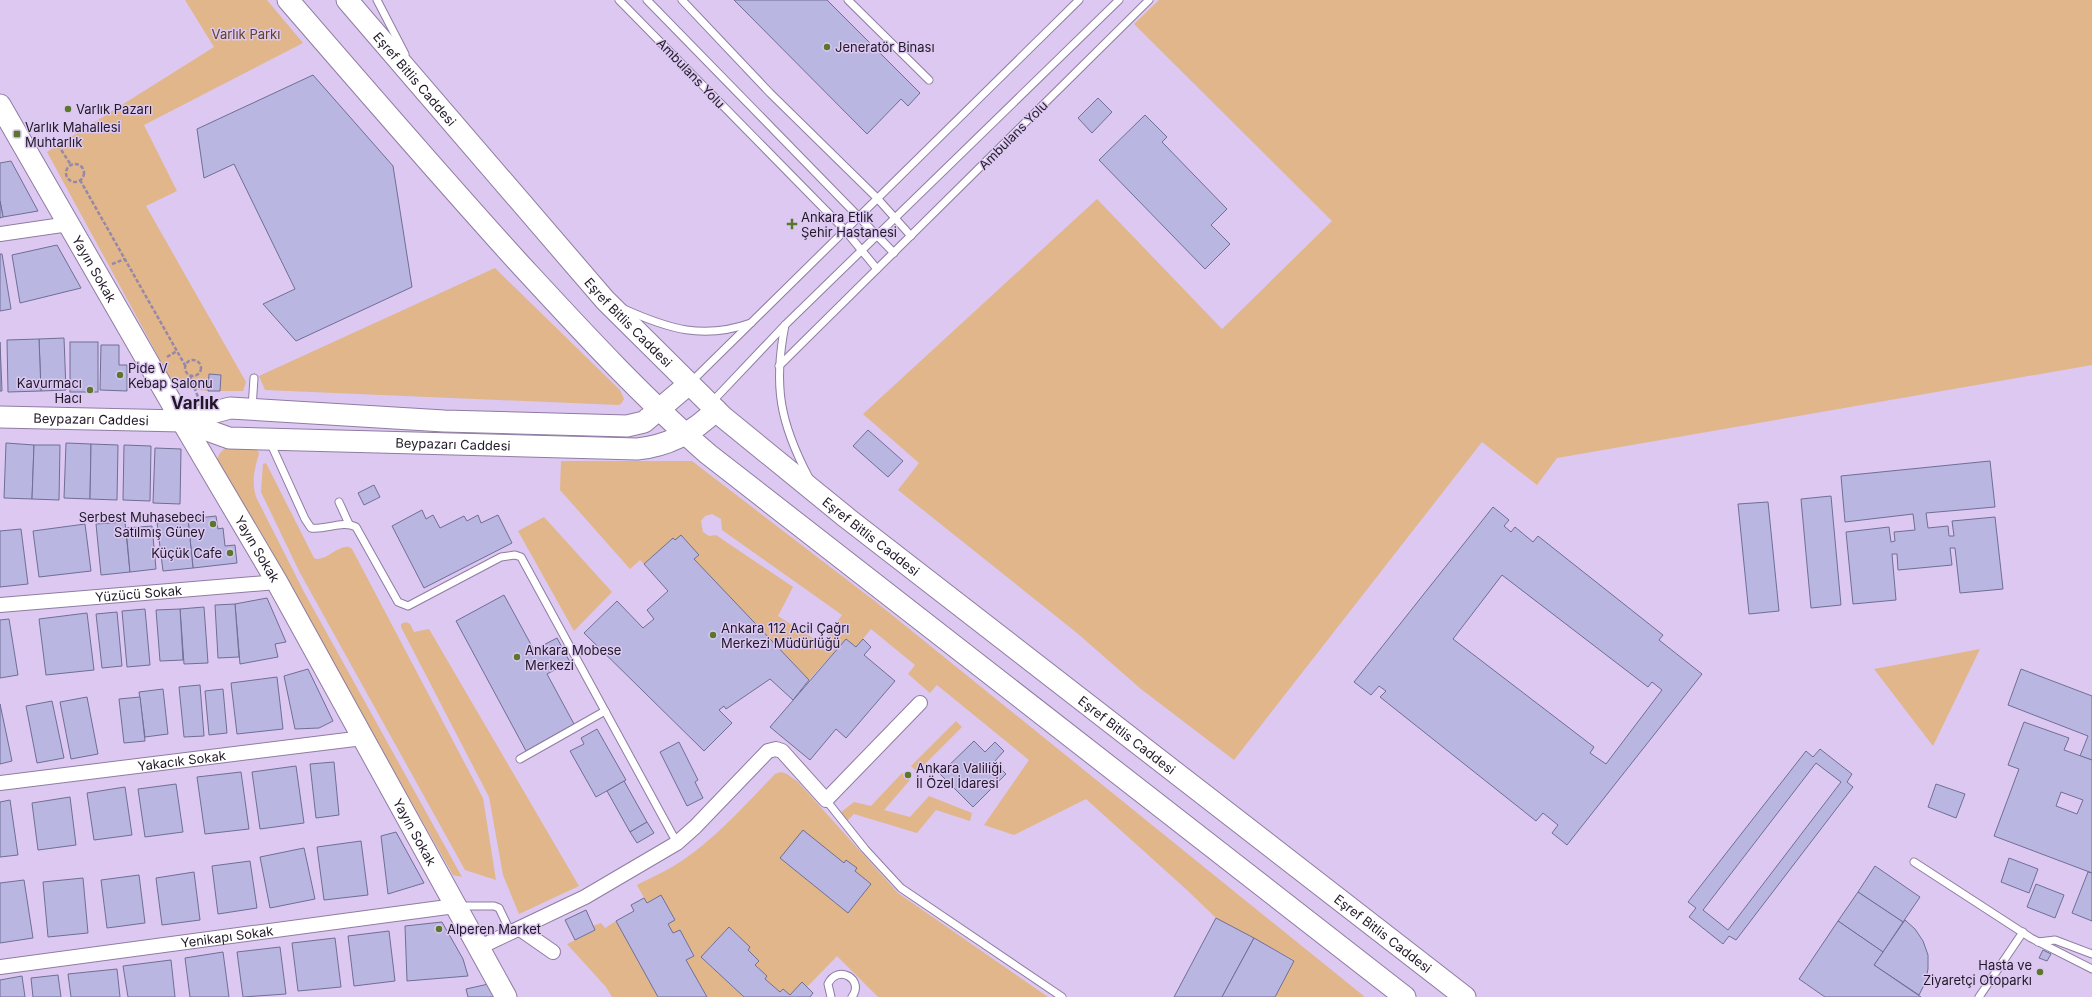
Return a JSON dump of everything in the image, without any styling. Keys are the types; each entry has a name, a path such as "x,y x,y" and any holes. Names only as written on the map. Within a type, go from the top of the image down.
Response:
{"main road":[{"path":"288,0 449,185 566,314 686,434 727,469 1405,997"},
{"name":"Eşref Bitlis Caddesi","path":"347,0 605,300 713,407 818,494 1465,997"},
{"name":"Yayın Sokak","path":"0,105 182,421 277,582 506,997"},
{"name":"Beypazarı Caddesi","path":"0,417 182,421 230,408 444,421 628,426 644,422 689,384"},
{"name":"Beypazarı Caddesi","path":"182,421 229,438 626,450 652,448 686,434 699,426 713,407"}],"street":[{"path":"0,234 69,224"},
{"name":"Yüzücü Sokak","path":"0,605 277,582"},
{"path":"478,948 585,897 676,843 695,827 768,751 776,749 782,751 826,800 920,703"},
{"name":"Yakacık Sokak","path":"0,784 363,738"},
{"name":"Yenikapı Sokak","path":"0,967 455,906"},
{"path":"516,931 553,952"}],"lane":[{"path":"377,0 422,86"},
{"name":"Ambulans Yolu","path":"619,0 844,229 877,269"},
{"path":"647,0 894,253"},
{"path":"682,0 770,93 877,198 911,236"},
{"path":"848,0 929,80"},
{"path":"689,384 753,323 844,229 1079,0"},
{"path":"713,407 785,325 1119,0"},
{"name":"Ambulans Yolu","path":"779,366 1149,0"},
{"path":"605,300 665,326 692,332 723,331 753,323"},
{"path":"785,325 779,366 780,397 787,432 795,452 818,494"},
{"path":"252,410 254,378"},
{"path":"268,439 305,519 311,528 320,529 349,524 356,527 398,602 402,605 408,606 500,557 515,555 521,557 676,843"},
{"path":"339,502 349,524"},
{"path":"520,759 604,711"},
{"path":"826,800 866,849 901,888 1062,997"},
{"path":"1914,862 2038,942 2092,969"},
{"path":"455,906 494,906 499,908 516,931"},
{"path":"1979,997 2023,932"},
{"path":"2038,942 2055,940 2092,954"},
{"path":"831,997 828,984 833,977 841,974 853,980 856,989 852,997"}],"path":[{"path":"58,144 70,165"},
{"path":"78,164 82,168 83,176 80,180 74,182 68,179 66,170 70,165 78,164"},
{"path":"80,180 186,367 204,415"},
{"path":"186,367 188,362 193,360 200,364 199,373 190,375"}],"green space":[{"name":"Varlık Parkı","path":"185,0 267,0 303,43 144,125 177,191 146,206 246,382 243,391 220,391 221,375 209,374 208,391 175,387 47,152 214,47"},
{"path":"1159,0 2092,0 2092,365 1557,458 1537,485 1482,442 1234,760 1141,689 1077,633 898,490 919,463 863,414 1097,199 1222,329 1332,221 1134,24"},
{"path":"495,268 620,390 624,399 621,404 265,390 259,376"},
{"path":"225,448 255,449 258,451 259,454 254,483 257,499 304,592 462,877 453,875 217,459"},
{"path":"561,461 692,461 876,602 1365,997 1275,997 1294,960 1216,918 1086,799 1014,835 984,825 1029,760 937,685 930,693 908,674 915,665 871,629 856,647 846,639 809,680 673,538 644,564 640,560 630,569 560,490","holes":["712,514 721,519 722,530 842,615 822,644 778,616 793,587 716,535 709,536 703,532 701,521 705,516"]},
{"path":"266,463 314,558 322,558 345,547 352,549 483,798 496,880 465,870 299,571 261,492 263,464"},
{"path":"544,517 612,592 574,631 518,531"},
{"path":"406,622 410,624 414,632 429,629 579,886 519,914 503,875 489,797 401,627 401,624"},
{"path":"1980,649 1933,746 1874,669"},
{"path":"956,721 962,727 917,772 911,766"},
{"path":"781,772 787,774 798,782 898,893 1048,997 878,997 837,956 807,987 802,982 790,995 780,992 765,979 767,976 755,965 759,961 748,950 750,947 729,927 701,957 744,997 707,997 686,960 694,955 680,930 673,933 668,924 675,920 661,895 647,903 637,885 672,867 696,851 731,819 775,774"},
{"path":"902,773 910,780 884,810 910,817 929,796 972,813 970,821 936,810 917,833 854,814 847,821 840,813 854,802 871,806"},
{"path":"616,921 658,997 612,997 606,987 567,944 595,930 593,926 601,923 605,928"}],"building":[{"name":"Jeneratör Binası","path":"734,0 827,0 920,93 908,106 901,99 867,134"},
{"path":"313,75 393,166 412,287 296,341 263,304 295,289 234,164 204,178 197,129"},
{"path":"1098,98 1112,112 1092,133 1078,118"},
{"path":"1145,115 1167,137 1162,142 1227,209 1211,225 1230,244 1205,269 1099,160"},
{"path":"11,161 38,211 3,217 0,201 0,163"},
{"path":"0,201 3,217 0,218"},
{"path":"57,245 81,288 20,303 12,255"},
{"path":"0,254 2,254 11,309 0,311"},
{"path":"64,338 66,390 41,391 39,339"},
{"path":"39,339 41,391 8,392 7,340"},
{"path":"0,342 2,391 0,391"},
{"path":"70,342 98,342 98,392 70,392"},
{"path":"101,345 119,345 119,365 127,365 127,391 100,390"},
{"path":"209,374 221,375 220,391 208,391"},
{"path":"868,430 903,461 888,477 853,446"},
{"path":"6,443 34,445 32,499 4,498"},
{"path":"66,443 91,444 90,499 64,498"},
{"path":"91,444 118,445 117,500 90,499"},
{"path":"34,445 60,445 59,500 32,499"},
{"path":"124,445 151,446 150,501 123,500"},
{"path":"155,448 181,449 180,504 153,503"},
{"path":"1990,461 1995,507 1926,513 1928,528 1948,526 1949,536 1954,536 1952,521 1995,517 2003,589 1960,593 1955,548 1950,548 1952,565 1898,570 1897,554 1892,554 1896,600 1853,604 1846,532 1889,527 1891,542 1895,541 1894,532 1915,530 1913,514 1845,522 1841,476"},
{"path":"374,485 380,497 364,505 358,493"},
{"path":"1831,496 1841,605 1811,608 1801,499"},
{"path":"1768,502 1779,611 1749,614 1738,504"},
{"path":"1493,507 1509,520 1504,526 1511,532 1515,527 1533,542 1538,536 1663,635 1659,640 1702,674 1567,845 1552,833 1558,825 1543,813 1536,821 1380,697 1386,691 1379,686 1371,695 1354,682","holes":["1502,575 1648,687 1652,682 1662,690 1606,764 1590,753 1594,747 1453,639"]},
{"path":"422,510 426,519 433,515 440,528 464,516 467,521 478,515 481,523 498,515 512,543 424,588 392,526"},
{"path":"216,516 218,529 223,528 225,546 235,545 237,563 193,568 188,519"},
{"path":"188,519 193,568 163,571 157,523"},
{"path":"125,522 130,572 101,575 96,524"},
{"path":"85,524 91,571 39,577 33,531"},
{"path":"152,526 156,569 130,572 126,528"},
{"path":"21,529 28,584 0,587 0,531"},
{"path":"681,535 699,555 694,559 809,680 793,700 770,679 726,709 724,706 719,710 732,723 704,751 584,633 617,601 643,628 654,619 647,610 668,591 644,564 673,538 675,540"},
{"path":"504,595 534,650 557,638 570,662 547,674 574,724 526,751 456,621"},
{"path":"267,598 286,642 275,644 278,657 240,664 235,604"},
{"path":"235,604 239,657 218,658 215,605"},
{"path":"204,607 208,663 184,664 180,609"},
{"path":"145,609 150,665 127,667 122,611"},
{"path":"180,609 183,660 160,661 156,610"},
{"path":"117,612 122,666 102,668 96,614"},
{"path":"87,613 94,670 46,675 39,619"},
{"path":"9,619 18,675 0,678 0,620"},
{"path":"846,639 856,647 863,639 871,647 864,655 895,681 846,738 836,729 810,760 770,727"},
{"path":"308,669 333,721 319,728 295,729 284,676"},
{"path":"2021,669 2092,696 2092,760 2080,756 2088,736 2008,705"},
{"path":"277,677 283,729 237,734 231,683"},
{"path":"200,685 204,736 184,737 179,687"},
{"path":"163,689 168,734 145,737 139,692"},
{"path":"223,689 227,733 209,735 205,691"},
{"path":"87,697 98,754 71,759 60,702"},
{"path":"140,697 145,741 124,743 119,699"},
{"path":"52,701 64,758 37,763 26,706"},
{"path":"0,704 12,761 0,764"},
{"path":"2024,722 2069,738 2064,750 2092,760 2092,873 1994,836 2019,769 2008,765","holes":["2061,792 2083,800 2077,814 2056,806"]},
{"path":"597,729 626,780 596,797 570,751 584,744 581,738"},
{"path":"974,741 985,752 995,742 1004,751 994,762 1006,774 973,807 940,774"},
{"path":"679,742 698,780 695,782 703,798 687,806 660,752"},
{"path":"1820,749 1852,774 1847,782 1853,787 1736,940 1729,936 1723,944 1689,917 1696,908 1688,902 1806,751 1813,757","holes":["1816,763 1841,782 1728,930 1703,910"]},
{"path":"334,762 339,815 316,818 310,764"},
{"path":"296,766 304,823 260,829 252,772"},
{"path":"241,772 249,829 205,834 197,777"},
{"path":"624,781 647,822 630,832 607,791"},
{"path":"176,784 183,832 145,837 138,789"},
{"path":"1936,784 1965,794 1956,818 1928,807"},
{"path":"125,787 132,835 94,840 87,793"},
{"path":"70,797 76,845 38,850 32,803"},
{"path":"10,800 18,855 0,857 0,802"},
{"path":"647,822 654,833 637,843 630,832"},
{"path":"803,830 844,863 846,860 857,868 855,871 871,884 848,913 780,858"},
{"path":"396,832 424,883 388,894 381,836"},
{"path":"361,841 368,895 324,900 317,847"},
{"path":"304,848 315,899 270,908 260,857"},
{"path":"2009,858 2038,869 2029,893 2001,882"},
{"path":"250,861 257,908 218,914 212,866"},
{"path":"1875,866 1920,897 1903,922 1858,892"},
{"path":"194,872 200,920 162,925 156,878"},
{"path":"2088,872 2092,873 2092,921 2072,913"},
{"path":"139,875 145,923 107,928 101,880"},
{"path":"83,878 88,933 48,937 43,882"},
{"path":"24,880 33,938 0,943 0,883"},
{"path":"2036,884 2064,895 2055,918 2027,907"},
{"path":"1858,892 1903,922 1883,952 1838,921"},
{"path":"661,895 675,920 668,924 673,933 680,930 694,956 686,960 707,997 658,997 616,921 634,911 631,905 644,898 647,903"},
{"path":"586,910 595,930 575,940 565,920"},
{"path":"1216,918 1254,938 1222,997 1174,997"},
{"path":"1905,920 1915,929 1923,941 1928,955 1928,969 1925,983 1919,995 1874,965"},
{"path":"1838,921 1883,952 1874,965 1921,997 1825,997 1799,979"},
{"path":"442,922 463,959 468,976 407,981 405,926"},
{"path":"729,927 750,947 748,950 759,961 755,965 767,976 765,979 780,992 783,989 790,995 802,982 813,993 810,997 744,997 701,957"},
{"path":"389,931 395,981 354,986 348,936"},
{"path":"335,938 341,987 298,991 292,943"},
{"path":"1254,938 1294,961 1275,997 1222,997"},
{"path":"280,947 286,994 243,997 237,952"},
{"path":"2043,950 2051,954 2047,961 2039,958"},
{"path":"223,952 229,997 190,997 185,958"},
{"path":"171,960 175,997 128,997 123,966"},
{"path":"117,969 120,997 71,997 68,974"},
{"path":"58,975 61,997 33,997 31,978"},
{"path":"22,976 25,997 0,997 0,980"},
{"path":"493,983 496,997 468,997 466,989"}],"place":[{"name":"Jeneratör Binası","path":"827,47"},
{"name":"Varlık Pazarı","path":"68,109"},
{"name":"Varlık Mahallesi Muhtarlık","path":"17,134"},
{"name":"Ankara Etlik Şehir Hastanesi","path":"792,224"},
{"name":"Pide V Kebap Salonu","path":"120,375"},
{"name":"Kavurmacı Hacı","path":"90,390"},
{"name":"Serbest Muhasebeci Satılmış Güney","path":"213,524"},
{"name":"Küçük Cafe","path":"230,553"},
{"name":"Ankara 112 Acil Çağrı Merkezi Müdürlüğü","path":"713,635"},
{"name":"Ankara Mobese Merkezi","path":"517,657"},
{"name":"Ankara Valiliği İl Özel İdaresi","path":"908,775"},
{"name":"Alperen Market","path":"439,929"},
{"name":"Hasta ve Ziyaretçi Otoparkı","path":"2040,972"}],"district":[{"name":"Varlık","path":"195,403"}]}
